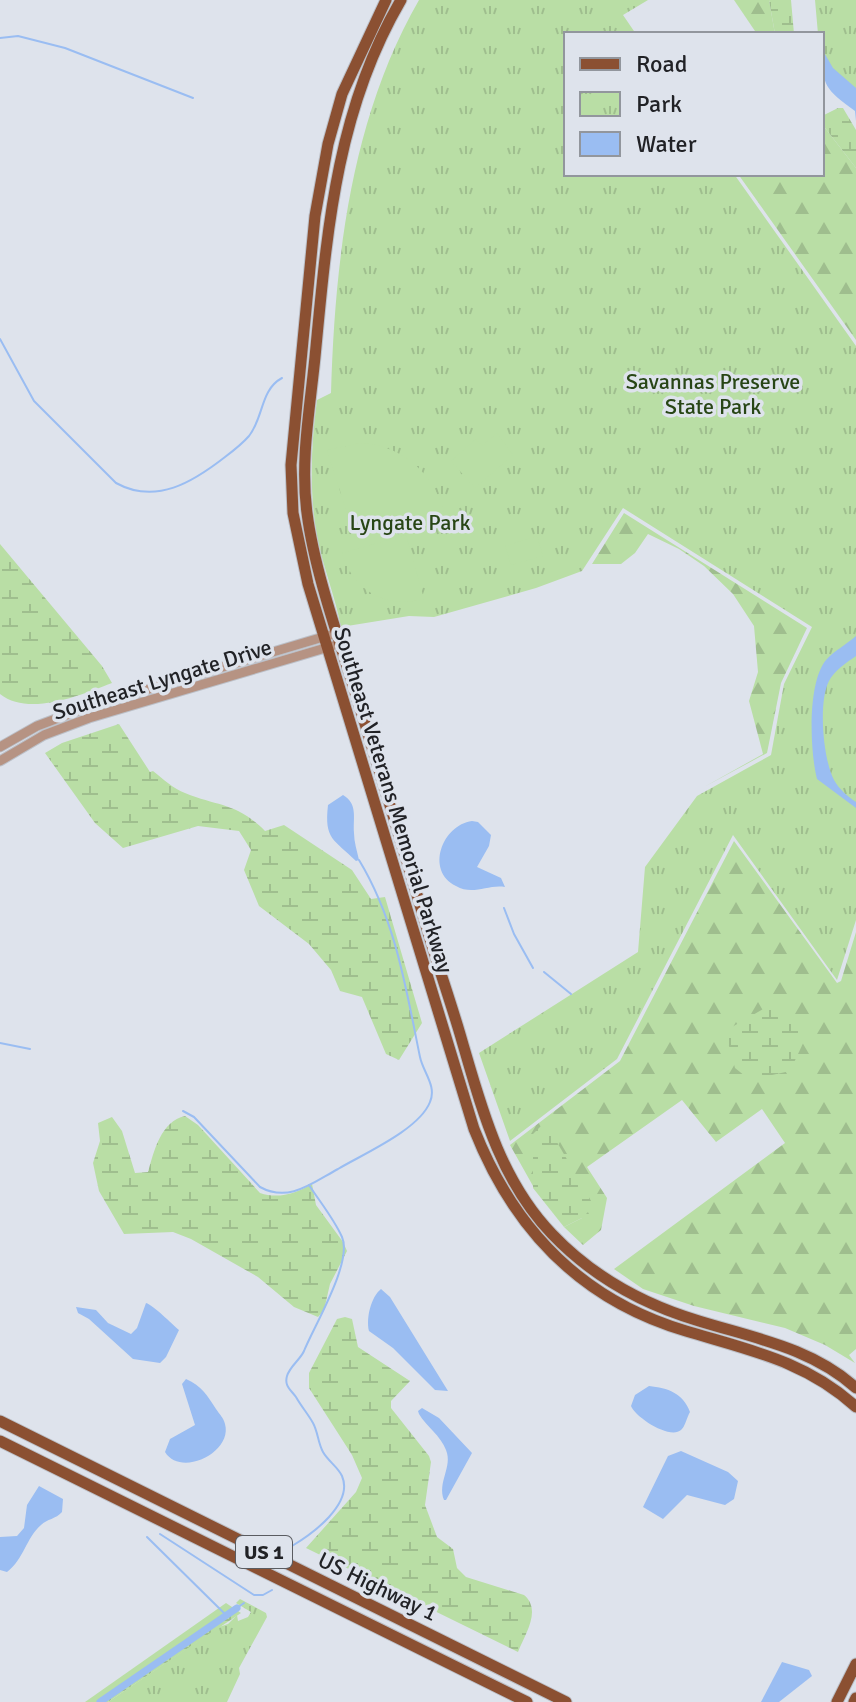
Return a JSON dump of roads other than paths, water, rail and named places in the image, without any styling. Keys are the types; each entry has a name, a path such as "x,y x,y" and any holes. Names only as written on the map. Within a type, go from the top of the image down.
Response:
{"main road":[{"name":"Southeast Veterans Memorial Parkway","path":"386,0 342,94 328,144 315,216 302,333 291,465 293,513 300,553 325,642 474,1129 488,1164 523,1222 574,1273 629,1309 672,1327 793,1364 824,1380 856,1407"},
{"name":"Southeast Veterans Memorial Parkway","path":"401,0 384,30 358,93 329,214 304,463 309,525 338,638 474,1083 500,1158 522,1196 576,1258 625,1291 670,1311 771,1341 810,1357 856,1388"},
{"name":"US Highway 1","path":"0,1421 566,1702"},
{"name":"US Highway 1","path":"0,1441 527,1702"},
{"path":"837,1702 856,1664"},
{"path":"496,1687 507,1683 528,1683"}],"street":[{"name":"Southeast Lyngate Drive","path":"0,761 44,735 89,718 338,638"},
{"name":"Southeast Lyngate Drive","path":"0,747 37,726 85,708 325,642"}],"water":[{"path":"824,52 833,68 856,88 856,121 855,111 831,91 825,79"},
{"path":"856,636 856,656 837,670 829,681 823,716 830,771 838,786 856,802 856,808 817,779 812,718 820,671 829,657"},
{"path":"343,795 351,802 354,811 354,836 359,860 356,861 329,832 328,805"},
{"path":"478,822 491,835 489,846 477,867 501,878 505,887 462,889 447,879 441,870 441,849 446,839 461,824"},
{"path":"381,1289 390,1297 448,1391 435,1390 393,1348 369,1331 370,1308"},
{"path":"146,1303 179,1330 160,1363 133,1359 89,1319 78,1313 76,1307 96,1310 108,1323 131,1334 137,1328"},
{"path":"186,1379 210,1399 225,1424 225,1434 214,1452 193,1462 182,1463 165,1452 170,1439 195,1425 182,1384"},
{"path":"649,1386 668,1390 683,1400 690,1412 681,1430 661,1430 634,1411 631,1406 635,1395"},
{"path":"422,1408 439,1418 472,1453 446,1500 442,1487 448,1456 441,1440 419,1414"},
{"path":"681,1451 728,1472 738,1481 734,1499 725,1505 687,1495 663,1519 643,1507 668,1456"},
{"path":"39,1486 63,1499 62,1512 36,1530 13,1567 7,1572 0,1570 0,1537 17,1536 24,1528 27,1505"},
{"path":"782,1662 809,1670 812,1676 779,1702 761,1702"}],"waterway":[{"path":"0,38 18,36 65,48 193,98"},
{"path":"0,339 34,401 116,483 145,492 174,488 187,482 237,447 254,429 270,389 282,378"},
{"path":"183,1111 194,1117 260,1187 281,1193 310,1185 375,1149 403,1132 424,1112 432,1090 420,1057 398,956 382,907 359,860"},
{"path":"504,908 533,968"},
{"path":"544,972 571,994"},
{"path":"0,1043 30,1049"},
{"path":"292,1546 329,1517 337,1507 344,1487 342,1476 323,1452 313,1423 286,1383 288,1372 302,1354 331,1294 344,1248 339,1230 309,1185"},
{"path":"160,1534 254,1595 263,1595 272,1590"},
{"path":"147,1537 226,1615"},
{"path":"237,1608 244,1603"},
{"path":"100,1702 237,1608"}],"park label":[{"name":"Savannas Preserve State Park","path":"713,394"},
{"name":"Lyngate Park","path":"410,522"}]}
